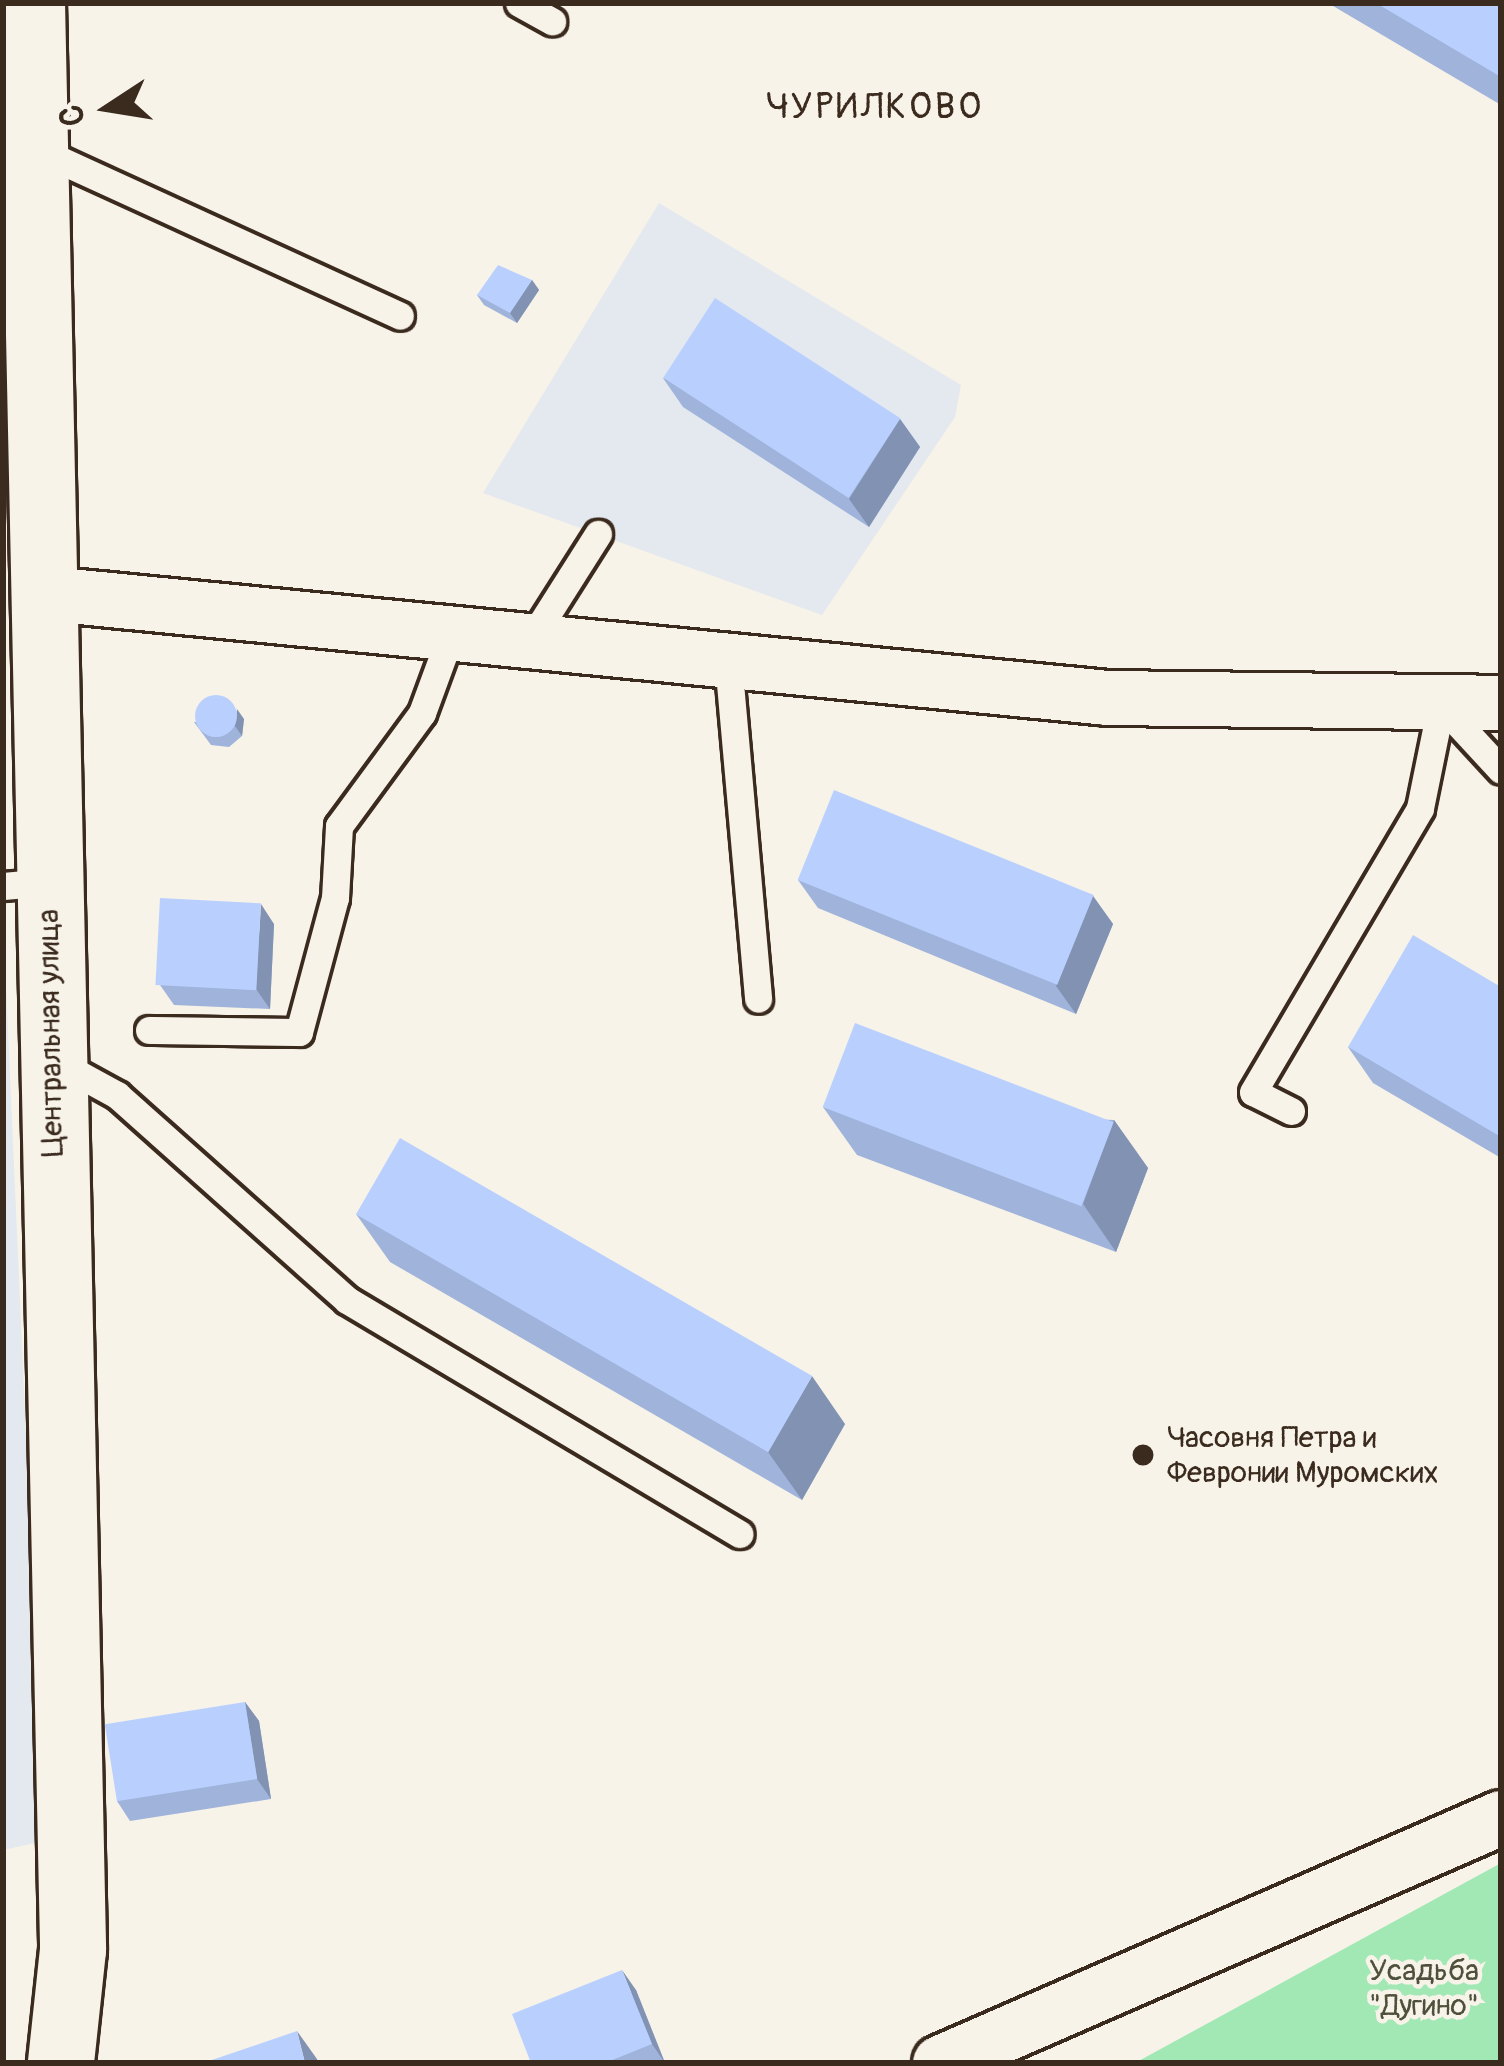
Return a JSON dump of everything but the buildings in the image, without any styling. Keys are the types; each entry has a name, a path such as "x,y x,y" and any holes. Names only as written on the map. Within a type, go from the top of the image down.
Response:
{"street":[{"name":"Центральная улица","path":"32,3 39,593 25,884 51,1059 74,1950 61,2063"},
{"path":"39,593 1107,698 1501,704"},
{"path":"940,2063 1501,1818"}],"lane":[{"path":"519,3 552,21"},
{"path":"34,148 400,316"},
{"path":"530,641 598,534"},
{"path":"149,1030 299,1032 335,898 340,826 422,713 451,634"},
{"path":"728,661 758,999"},
{"path":"1441,705 1501,770"},
{"path":"1291,1111 1253,1092 1420,808 1441,705"},
{"path":"51,1059 117,1095 347,1300 740,1534"}],"shaded area":[{"path":"659,203 961,385 955,417 822,615 483,493"},
{"path":"3,918 44,1841 3,1850"}],"green space":[{"name":"Усадьба \"Дугино\"","path":"1501,1863 1501,2063 1135,2063"}],"place":[{"name":"Часовня Петра и Февронии Муромских","path":"1143,1455"}],"district":[{"name":"ЧУРИЛКОВО","path":"875,107"}]}
